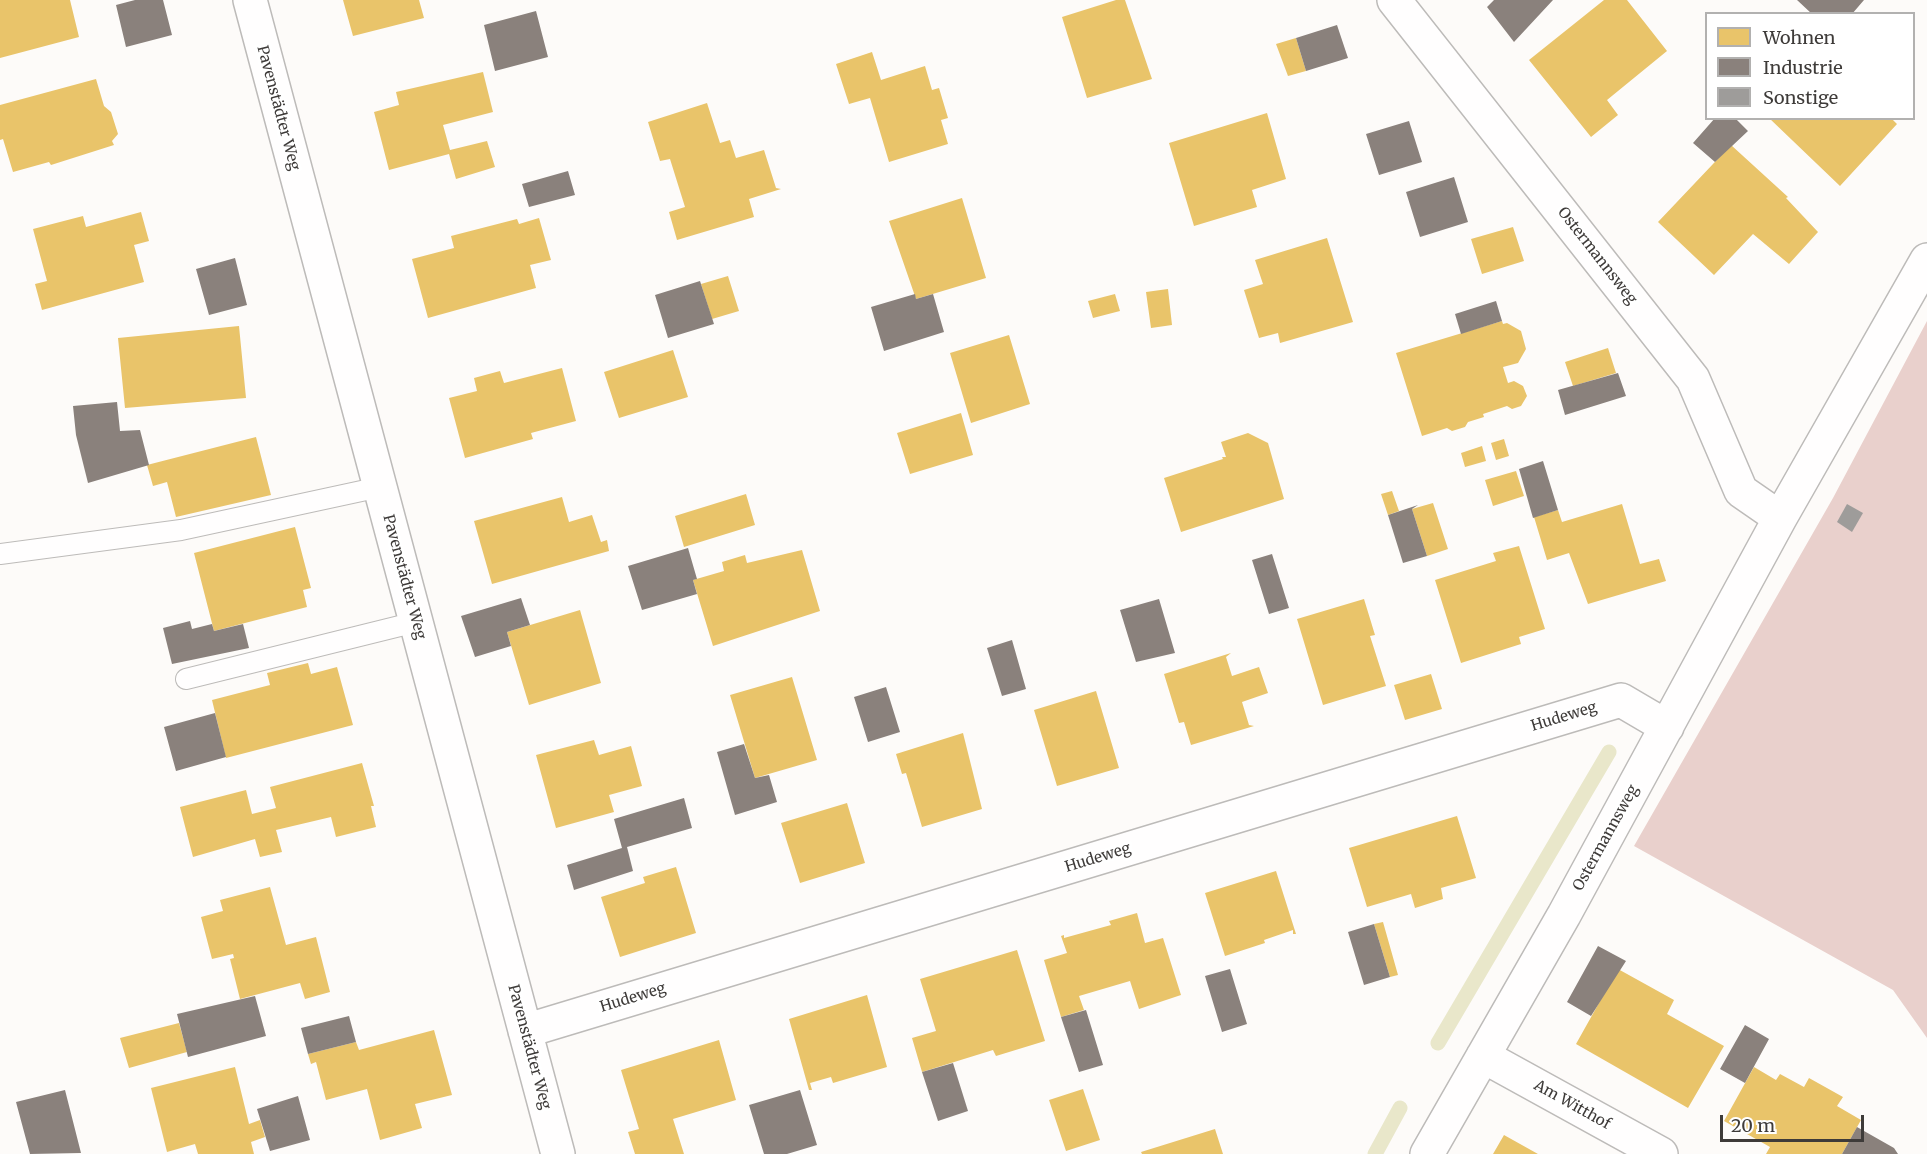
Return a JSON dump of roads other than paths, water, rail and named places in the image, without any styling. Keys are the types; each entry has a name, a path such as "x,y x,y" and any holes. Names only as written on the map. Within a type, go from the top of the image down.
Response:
{"street":[{"name":"Pavenstädter Weg","path":"250,0 558,1154"},
{"name":"Ostermannsweg","path":"1394,0 1582,235 1693,379 1741,491 1780,518"},
{"name":"Ostermannsweg","path":"1427,1154 1564,915 1780,518 1927,260"},
{"name":"Hudeweg","path":"525,1031 1621,700 1667,727"},
{"name":"Am Witthof","path":"1482,1056 1661,1154"}],"lane":[{"path":"0,554 181,530 380,487"},
{"path":"186,679 416,622"}],"waterway":[{"path":"1438,1043 1609,752"},
{"path":"1375,1154 1400,1108"}]}
